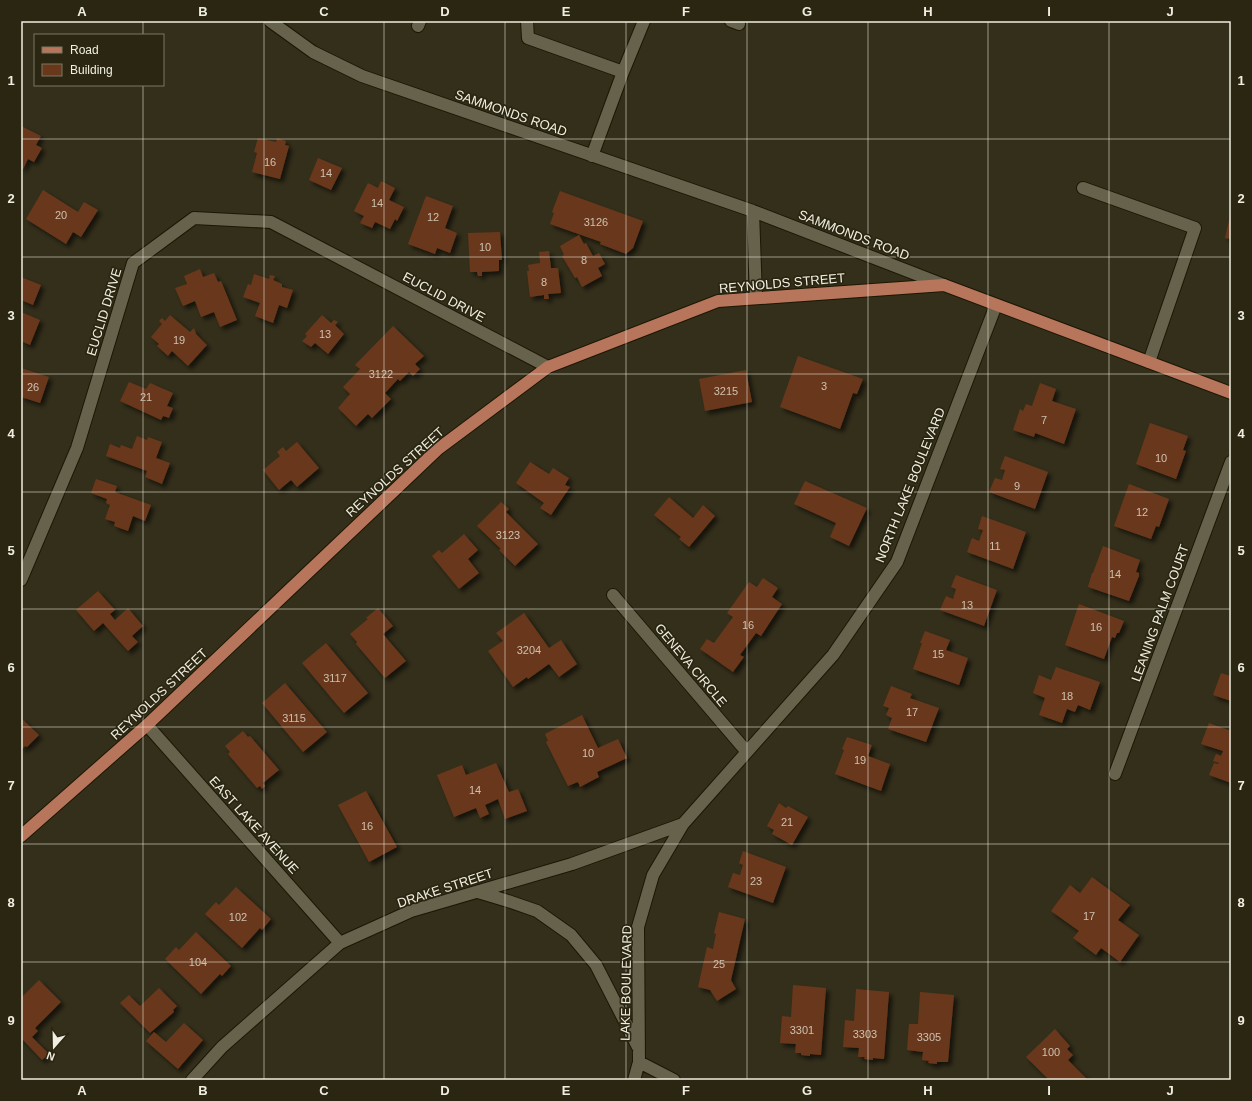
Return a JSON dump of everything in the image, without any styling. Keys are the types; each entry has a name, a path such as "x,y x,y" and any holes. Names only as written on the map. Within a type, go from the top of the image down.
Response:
{"main road":[{"path":"944,285 1231,393"},
{"name":"REYNOLDS STREET","path":"21,836 147,725 438,450 548,368 718,300 944,285"}],"street":[{"name":"SAMMONDS ROAD","path":"270,21 313,52 362,76 753,211 944,285"},
{"path":"527,21 528,38 623,72"},
{"path":"592,156 623,72 644,21"},
{"path":"1083,188 1195,228 1149,362"},
{"path":"753,211 756,298"},
{"name":"EUCLID DRIVE","path":"21,580 77,448 133,263 194,218 271,222 548,368"},
{"name":"NORTH LAKE BOULEVARD","path":"747,752 833,655 897,562 996,305"},
{"name":"LEANING PALM COURT","path":"1115,774 1231,462"},
{"name":"GENEVA CIRCLE","path":"613,595 747,752"},
{"name":"EAST LAKE AVENUE","path":"147,725 340,943"},
{"name":"LAKE BOULEVARD","path":"634,1080 639,1062 638,927 652,875 683,824 747,752"},
{"name":"DRAKE STREET","path":"192,1080 222,1047 340,943 411,911 572,864 683,824"},
{"path":"478,892 537,911 571,935 596,965 639,1050"},
{"path":"639,1062 674,1080"}],"building":[{"path":"21,126 41,136 36,145 42,148 34,162 28,159 23,169 21,168"},
{"path":"258,138 276,142 277,138 286,141 285,145 289,146 280,179 252,172 257,153 254,152"},
{"path":"318,158 342,168 331,190 309,180"},
{"path":"381,181 395,188 389,200 404,207 397,221 395,219 390,229 375,222 372,228 360,223 364,216 354,211 368,183 378,188"},
{"path":"43,190 78,212 84,202 98,210 81,237 73,232 66,244 26,219"},
{"path":"560,191 643,221 633,248 626,254 600,244 601,242 550,224 554,213 552,212"},
{"path":"426,196 453,206 445,228 457,233 450,253 437,248 435,254 408,244"},
{"path":"1231,216 1231,239 1225,238"},
{"path":"500,232 502,260 499,260 499,271 482,272 482,276 478,276 477,272 470,272 468,233"},
{"path":"579,235 584,244 586,243 593,256 599,253 605,264 598,268 602,276 582,287 577,277 575,278 562,256 564,255 560,246"},
{"path":"549,251 551,268 558,268 561,293 548,294 549,299 544,299 544,295 530,297 527,271 529,271 528,265 540,263 539,252"},
{"path":"200,269 203,277 214,273 218,282 221,281 237,320 220,327 214,312 201,317 195,301 183,306 175,288 187,284 184,276"},
{"path":"254,274 269,279 270,275 275,276 273,280 282,284 282,287 293,290 287,308 279,305 273,323 255,316 260,303 243,297 248,284 251,285"},
{"path":"21,277 41,285 33,305 21,300"},
{"path":"21,312 40,320 30,345 21,341"},
{"path":"170,315 190,332 194,328 196,334 207,345 188,366 172,351 168,356 157,346 159,344 151,337 162,324 159,321 162,318 165,321"},
{"path":"322,315 331,323 334,320 338,322 335,325 344,334 328,354 315,343 311,347 302,341 307,336 305,334"},
{"path":"393,326 424,356 415,364 420,369 413,376 409,372 400,381 398,379 385,393 391,399 372,418 368,414 356,426 338,408 350,394 343,387 360,369 355,365"},
{"path":"798,356 863,379 857,394 853,393 840,429 780,407"},
{"path":"21,368 49,377 40,403 21,397"},
{"path":"746,370 752,402 705,411 699,379"},
{"path":"129,382 146,389 150,383 173,393 167,406 173,408 169,418 163,416 161,420 120,401"},
{"path":"1040,383 1056,389 1052,401 1076,409 1064,444 1035,433 1034,437 1013,430 1020,409 1023,411 1026,404 1032,406"},
{"path":"1150,423 1188,436 1183,450 1186,451 1176,479 1136,464"},
{"path":"137,436 147,440 148,437 162,442 156,458 170,463 162,484 145,477 147,471 106,456 110,444 120,448 121,445 132,449"},
{"path":"297,442 319,468 297,487 291,480 279,490 263,470 280,456 277,452 283,447 286,451"},
{"path":"1005,456 1048,472 1035,509 989,492 995,478 1002,480 1005,470 1000,469"},
{"path":"530,462 549,474 553,468 569,478 565,485 570,487 551,515 540,508 544,503 516,483"},
{"path":"96,479 117,486 115,492 151,505 145,521 133,516 128,531 114,526 115,522 105,519 110,505 106,503 107,499 91,493"},
{"path":"805,481 867,508 849,546 830,537 836,523 794,504"},
{"path":"1129,484 1169,499 1159,527 1156,526 1151,539 1114,526"},
{"path":"669,497 693,518 703,505 715,516 689,547 679,539 681,537 654,515"},
{"path":"501,502 509,509 506,512 538,544 515,566 499,550 501,549 477,526"},
{"path":"982,516 1026,532 1013,569 967,552 972,538 979,541 983,530 978,529"},
{"path":"464,534 478,550 468,559 479,573 459,589 432,556 439,550 442,553"},
{"path":"1103,546 1140,560 1136,572 1139,573 1139,576 1129,601 1088,587"},
{"path":"956,575 997,590 984,626 940,610 946,596 953,599 956,589 951,587"},
{"path":"763,578 778,588 772,597 782,604 761,636 756,633 740,655 744,657 733,672 700,649 707,639 714,643 733,617 727,613 749,582 757,587"},
{"path":"98,591 115,610 110,614 115,620 128,608 143,626 132,636 138,642 128,651 103,623 94,631 76,610"},
{"path":"1079,604 1124,621 1119,633 1117,633 1115,638 1112,637 1104,659 1065,645"},
{"path":"378,608 393,626 383,634 406,661 385,678 356,644 357,642 350,634 368,619 366,618"},
{"path":"524,613 549,648 561,640 577,664 559,677 549,664 528,679 527,677 513,687 488,651 503,641 496,633"},
{"path":"925,631 950,640 946,650 968,658 959,685 913,669"},
{"path":"326,643 368,693 344,713 302,663"},
{"path":"1056,667 1100,682 1090,710 1078,705 1075,712 1067,709 1062,723 1039,715 1045,698 1033,693 1039,675 1051,680"},
{"path":"1221,673 1231,676 1231,701 1213,695"},
{"path":"285,683 327,732 303,752 262,703"},
{"path":"891,686 912,694 910,698 939,708 926,742 888,729 892,718 886,715 889,708 883,706"},
{"path":"582,715 598,748 618,739 627,758 597,772 599,777 580,787 578,782 568,786 546,742 548,741 545,734"},
{"path":"21,718 39,735 27,747 25,746 21,750"},
{"path":"1209,723 1231,731 1231,783 1209,775 1214,763 1219,763 1213,761 1216,754 1221,756 1223,751 1201,744"},
{"path":"243,731 248,737 250,736 279,770 263,783 265,786 262,789 260,786 257,788 228,754 230,752 225,746"},
{"path":"847,737 872,745 868,756 890,764 881,791 835,774"},
{"path":"496,763 509,792 518,789 527,811 505,819 498,799 485,805 489,814 480,818 476,808 454,817 437,775 462,765 466,775"},
{"path":"366,791 397,847 369,862 338,805"},
{"path":"779,803 786,808 788,806 808,817 792,845 772,834 774,830 767,826"},
{"path":"743,851 786,867 773,903 728,887 733,873 740,875 743,865 739,863"},
{"path":"1092,877 1130,905 1118,920 1139,935 1120,962 1101,948 1096,955 1073,938 1079,931 1051,911 1070,885 1080,893"},
{"path":"236,887 271,919 262,930 260,928 242,948 205,914 216,902 219,905"},
{"path":"719,912 745,919 731,980 736,989 717,1001 710,990 698,987 707,947 713,949 716,934 714,933"},
{"path":"196,932 231,966 222,976 220,974 201,994 165,959 176,947 179,950"},
{"path":"39,980 61,1002 35,1028 38,1031 32,1037 49,1054 42,1060 23,1040 21,1041 21,998"},
{"path":"793,985 826,988 821,1055 801,1055 801,1053 795,1053 796,1044 780,1043 782,1016 791,1017"},
{"path":"159,988 177,1006 173,1010 174,1012 150,1033 120,1003 129,995 140,1006"},
{"path":"856,989 889,992 884,1059 864,1059 865,1057 858,1057 859,1048 843,1047 845,1020 854,1021"},
{"path":"920,992 954,995 948,1062 937,1062 937,1064 928,1063 929,1061 922,1060 923,1052 907,1050 909,1024 918,1024"},
{"path":"184,1023 203,1040 178,1069 146,1041 154,1032 166,1042"},
{"path":"1055,1029 1070,1046 1067,1049 1073,1055 1068,1060 1088,1080 1049,1080 1026,1057"}]}
